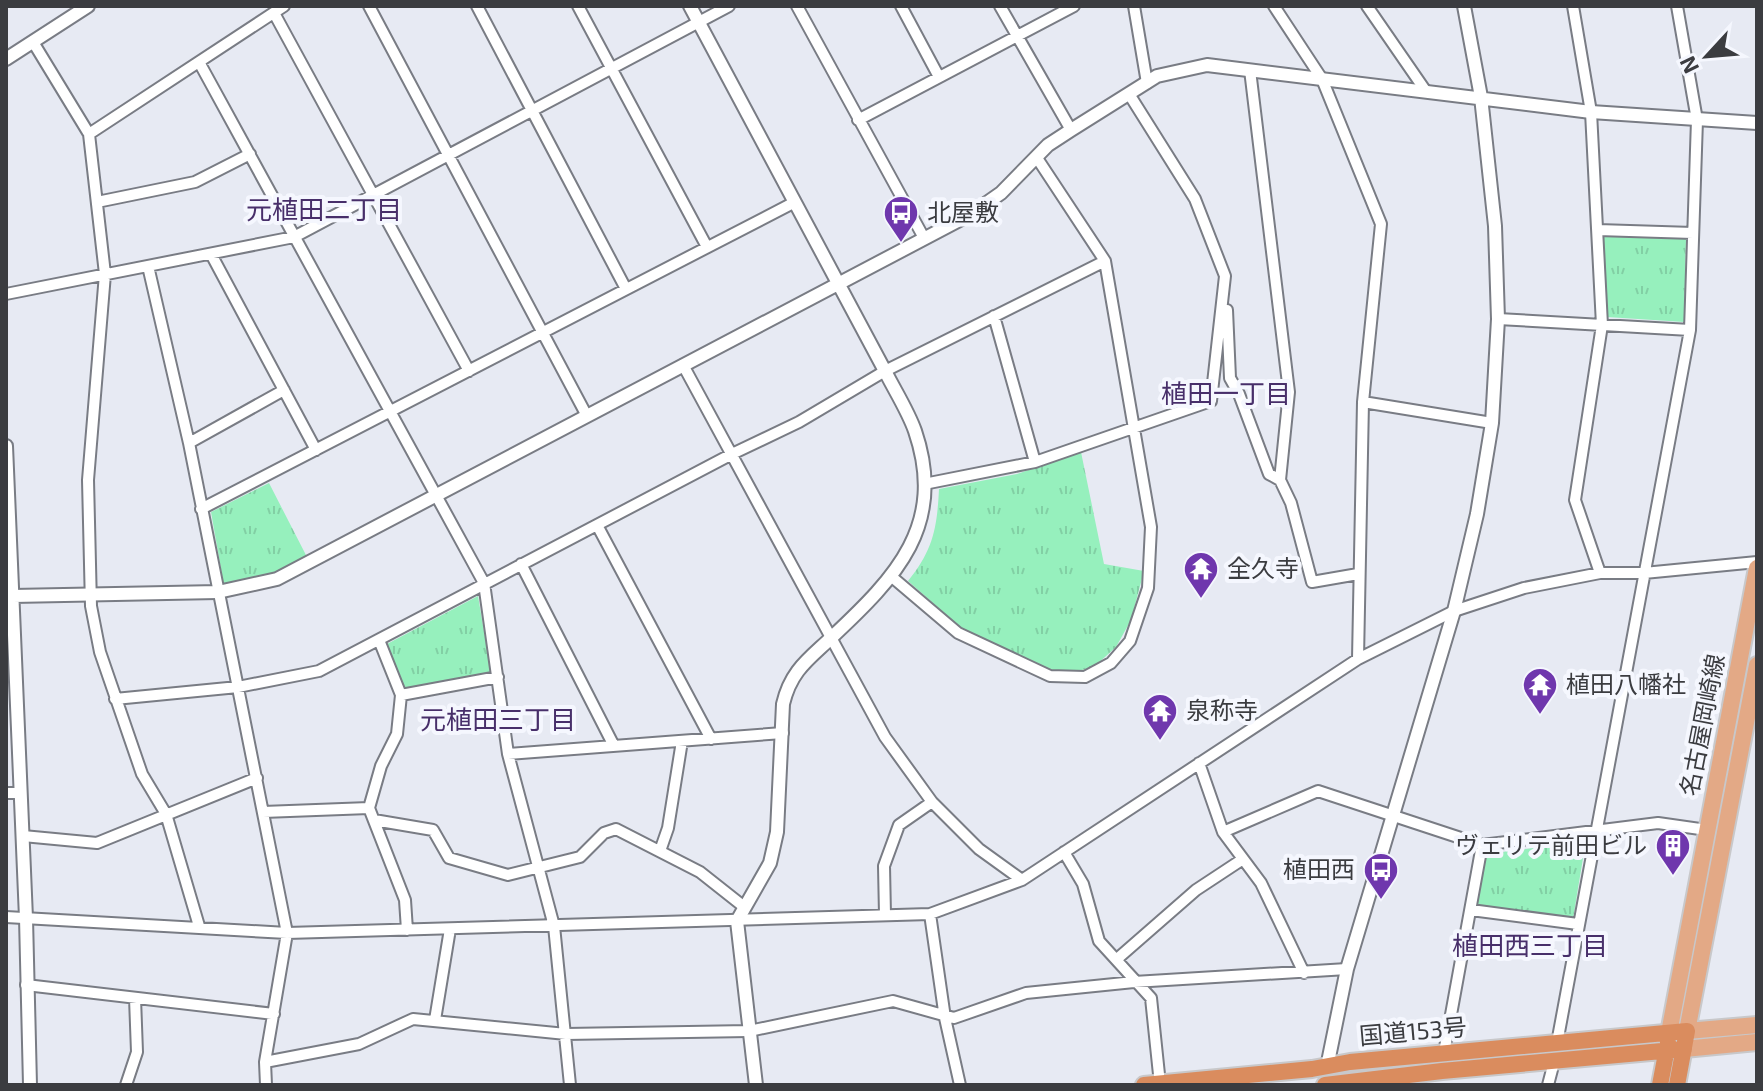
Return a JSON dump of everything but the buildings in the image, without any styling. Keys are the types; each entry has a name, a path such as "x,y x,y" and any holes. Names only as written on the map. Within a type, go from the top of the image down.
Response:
{"highway":[{"name":"国道153号","path":"1152,1084 1678,1032"},
{"path":"1677,1085 1675,1050 1678,1032"},
{"name":"国道153号","path":"1335,1084 1675,1050"},
{"path":"1660,1085 1675,1050"}],"main road":[{"name":"名古屋岡崎線","path":"1678,1032 1707,830 1757,565"},
{"name":"名古屋岡崎線","path":"1678,1032 1757,665"},
{"path":"1678,1032 1757,1025"},
{"path":"1675,1050 1757,1042"}],"street":[{"path":"6,59 88,6"},
{"path":"89,134 284,6"},
{"path":"369,6 587,416"},
{"path":"477,6 626,289"},
{"path":"578,6 707,247"},
{"path":"690,6 885,371 914,429 923,464 924,484 917,533 892,577 799,666 786,690 777,832 770,863 737,921 756,1085"},
{"path":"6,294 294,237 729,6"},
{"path":"797,6 924,238"},
{"path":"901,6 939,77"},
{"path":"1000,6 1071,130"},
{"path":"858,120 1074,6"},
{"path":"1134,6 1147,83"},
{"path":"1274,6 1322,79 1381,224 1363,402 1358,659"},
{"path":"1367,6 1425,90"},
{"path":"1318,1085 1327,1067 1347,969 1454,611 1477,514 1492,423 1498,319 1495,226 1481,97 1464,6"},
{"path":"1573,6 1591,112 1602,325 1575,500 1600,573"},
{"path":"1557,1043 1690,330 1697,120 1677,6"},
{"path":"274,13 469,371"},
{"path":"33,42 89,134 105,274 88,480 91,595 100,652 142,774 166,814 199,926"},
{"path":"199,62 484,583 508,754 554,926 570,1085"},
{"path":"10,596 218,592 277,579 971,214 1001,193 1048,145 1157,76 1207,65 1591,112 1757,123"},
{"path":"1250,70 1289,392 1280,480 1291,503 1312,582 1358,574"},
{"path":"1129,94 1195,199 1225,276 1230,378 1269,474 1280,480"},
{"path":"97,202 195,182 250,154"},
{"path":"892,577 958,633 1050,676 1085,677 1111,663 1130,641 1148,588 1151,527 1105,261 1037,158"},
{"path":"201,509 795,202"},
{"path":"1598,230 1693,233"},
{"path":"211,254 316,450"},
{"path":"115,699 238,687 319,671 732,454 799,422 885,371 1105,261"},
{"path":"148,266 189,443 287,933 265,1062 266,1085"},
{"path":"924,484 1035,462 1211,401 1225,276"},
{"path":"994,316 1035,462"},
{"path":"1498,319 1690,330"},
{"path":"683,365 885,737 932,802 979,849 1022,880"},
{"path":"189,443 284,390"},
{"path":"1363,402 1492,423"},
{"path":"6,446 30,1085"},
{"path":"597,525 711,739"},
{"path":"521,564 614,746"},
{"path":"6,917 287,933 930,914 1022,880 1358,659 1454,611 1524,588 1600,573 1757,565"},
{"path":"379,640 401,695 397,734 381,766 369,808 405,900 407,930"},
{"path":"401,695 498,677"},
{"path":"508,754 783,733"},
{"path":"660,851 668,828 682,741"},
{"path":"1199,763 1223,832 1261,883 1304,973"},
{"path":"23,836 97,843 257,778"},
{"path":"1223,832 1318,791 1482,845 1658,823 1707,830"},
{"path":"6,793 21,793"},
{"path":"885,915 884,866 899,825 932,802"},
{"path":"263,812 369,808"},
{"path":"374,820 433,830 449,858 508,875 580,857 604,833 616,829 700,872 743,906"},
{"path":"1444,1053 1482,845"},
{"path":"1064,852 1083,884 1099,941 1151,998 1152,1084"},
{"path":"1117,959 1196,890 1243,859"},
{"path":"1471,910 1578,924"},
{"path":"930,914 945,1018 960,1085"},
{"path":"435,1020 450,929"},
{"path":"265,1062 359,1044 413,1019 566,1034 749,1031 893,1001 945,1018 954,1018 1026,993 1134,982 1347,969"},
{"path":"26,985 274,1014"},
{"path":"126,1085 137,1052 135,998"},
{"path":"1548,1085 1554,1062"},
{"path":"1327,1067 1335,1084"}],"green space":[{"path":"1603,236 1686,239 1684,322 1607,317"},
{"path":"1081,452 1104,564 1144,571 1131,620 1116,647 1095,666 1069,674 1041,670 961,628 908,581 932,538 939,489 1017,474"},
{"path":"269,483 308,559 278,572 224,586 211,512"},
{"path":"478,596 491,673 405,689 387,644"},
{"path":"1580,842 1585,846 1573,919 1476,906 1486,854"}],"place":[{"name":"北屋敷","path":"901,244"},
{"name":"全久寺","path":"1201,600"},
{"name":"植田八幡社","path":"1540,716"},
{"name":"泉称寺","path":"1160,742"},
{"name":"ヴェリテ前田ビル","path":"1673,877"},
{"name":"植田西","path":"1381,901"}],"district":[{"name":"元植田二丁目","path":"324,210"},
{"name":"植田一丁目","path":"1226,394"},
{"name":"元植田三丁目","path":"498,720"},
{"name":"植田西三丁目","path":"1530,946"}]}
